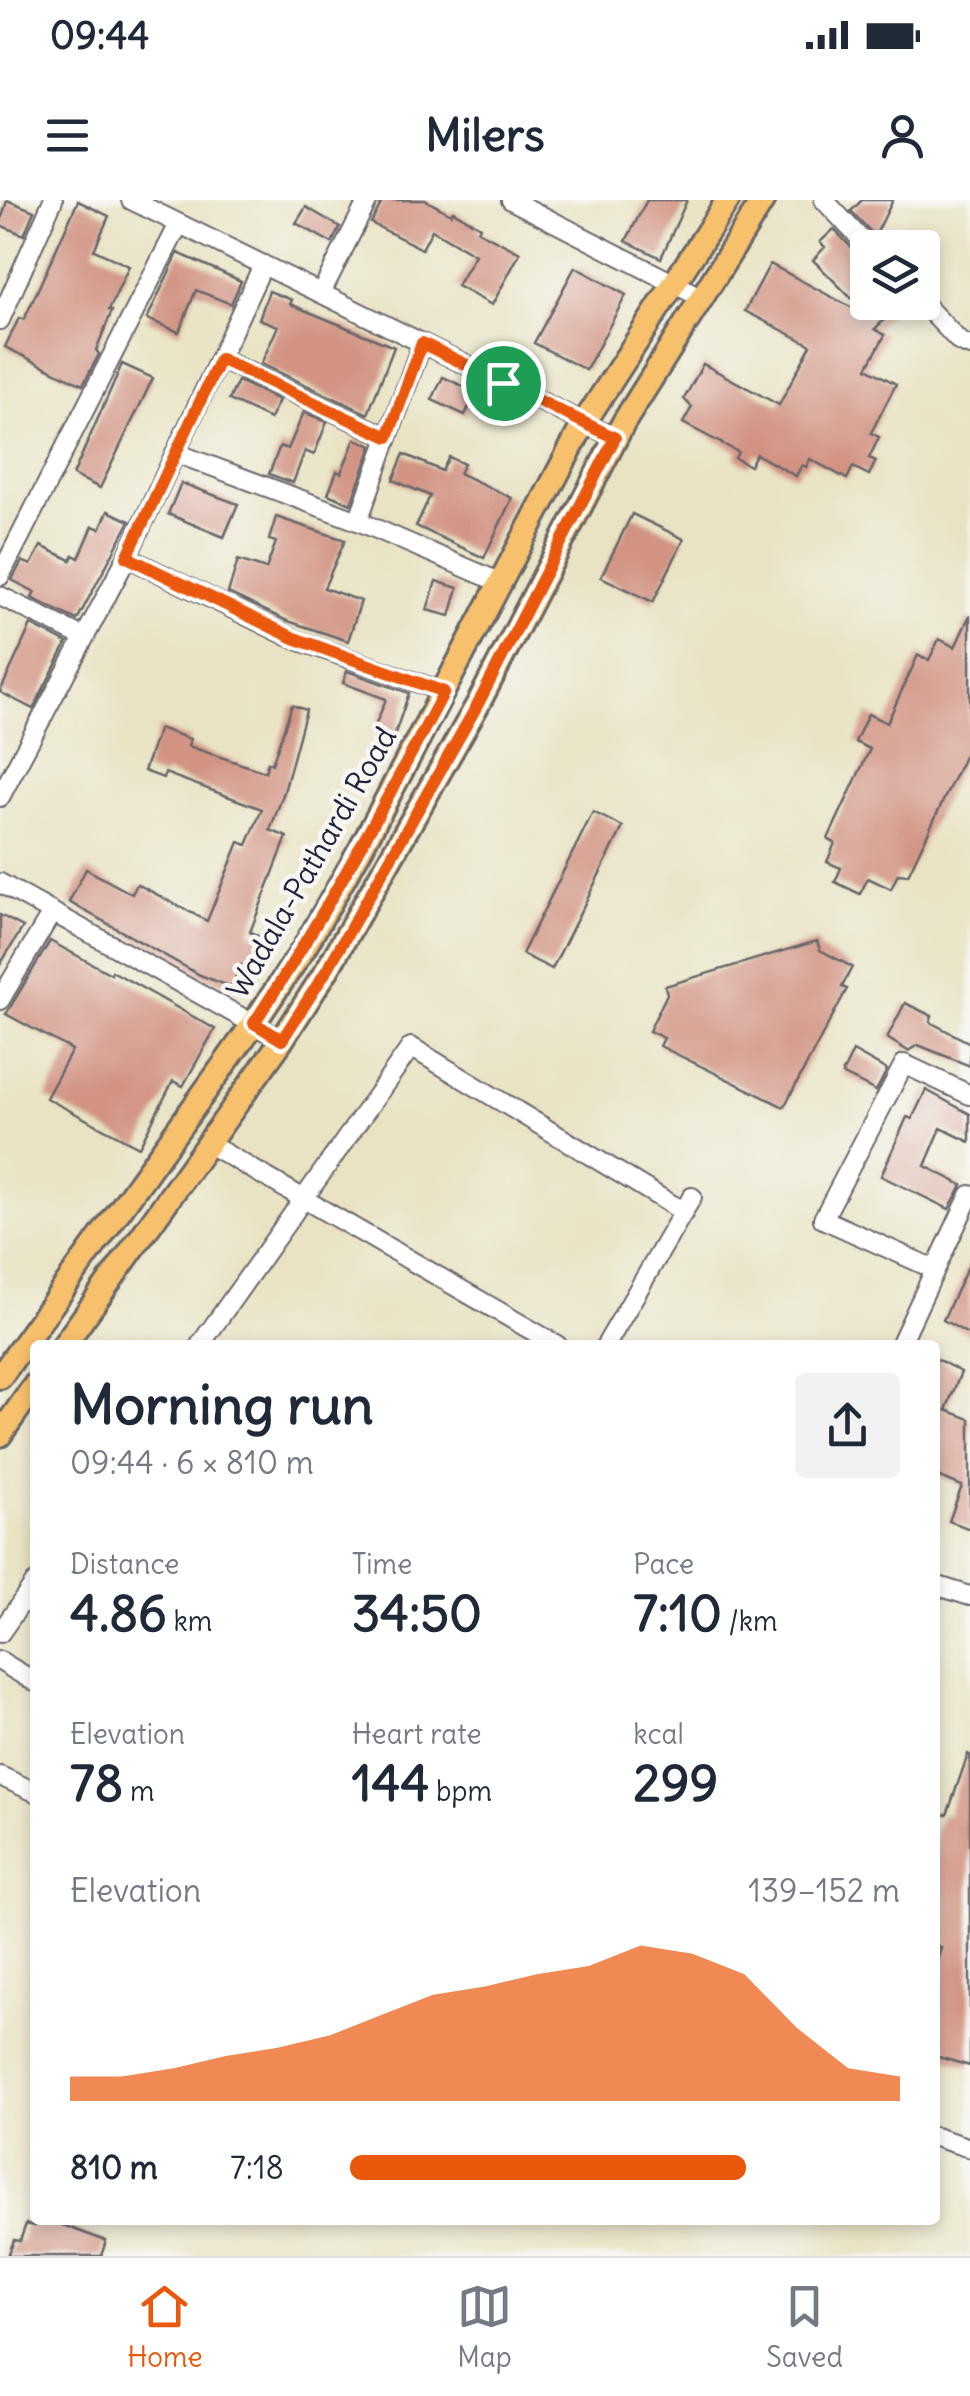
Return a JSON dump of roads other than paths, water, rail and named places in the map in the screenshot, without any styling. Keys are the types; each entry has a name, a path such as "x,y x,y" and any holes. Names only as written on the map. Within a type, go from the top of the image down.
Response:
{"main road":[{"name":"Wadala-Pathardi Road","path":"0,1377 304,948 360,850 584,423 728,200"},
{"path":"68,1340 282,1040 327,970 478,704 615,438 764,200"},
{"path":"0,1435 30,1393"}],"street":[{"path":"0,320 53,200"},
{"path":"131,200 615,438"},
{"path":"321,294 368,200"},
{"path":"511,200 700,298"},
{"path":"824,200 853,230"},
{"path":"0,576 179,224"},
{"path":"0,797 127,557 264,265"},
{"path":"939,320 960,342 970,346"},
{"path":"358,520 422,343"},
{"path":"220,359 388,437"},
{"path":"176,453 358,520 501,583"},
{"path":"127,557 294,638 444,692"},
{"path":"0,596 83,637"},
{"path":"0,883 282,1040"},
{"path":"0,1000 52,914"},
{"path":"203,1340 411,1047 688,1205 609,1340"},
{"path":"934,1269 824,1219 904,1064 970,1095"},
{"path":"207,1143 548,1340"},
{"path":"902,1340 970,1194"},
{"path":"940,1586 970,1596"},
{"path":"0,1633 30,1590"},
{"path":"0,1661 30,1679"},
{"path":"0,1776 30,1790"},
{"path":"940,2139 970,2148"}]}
